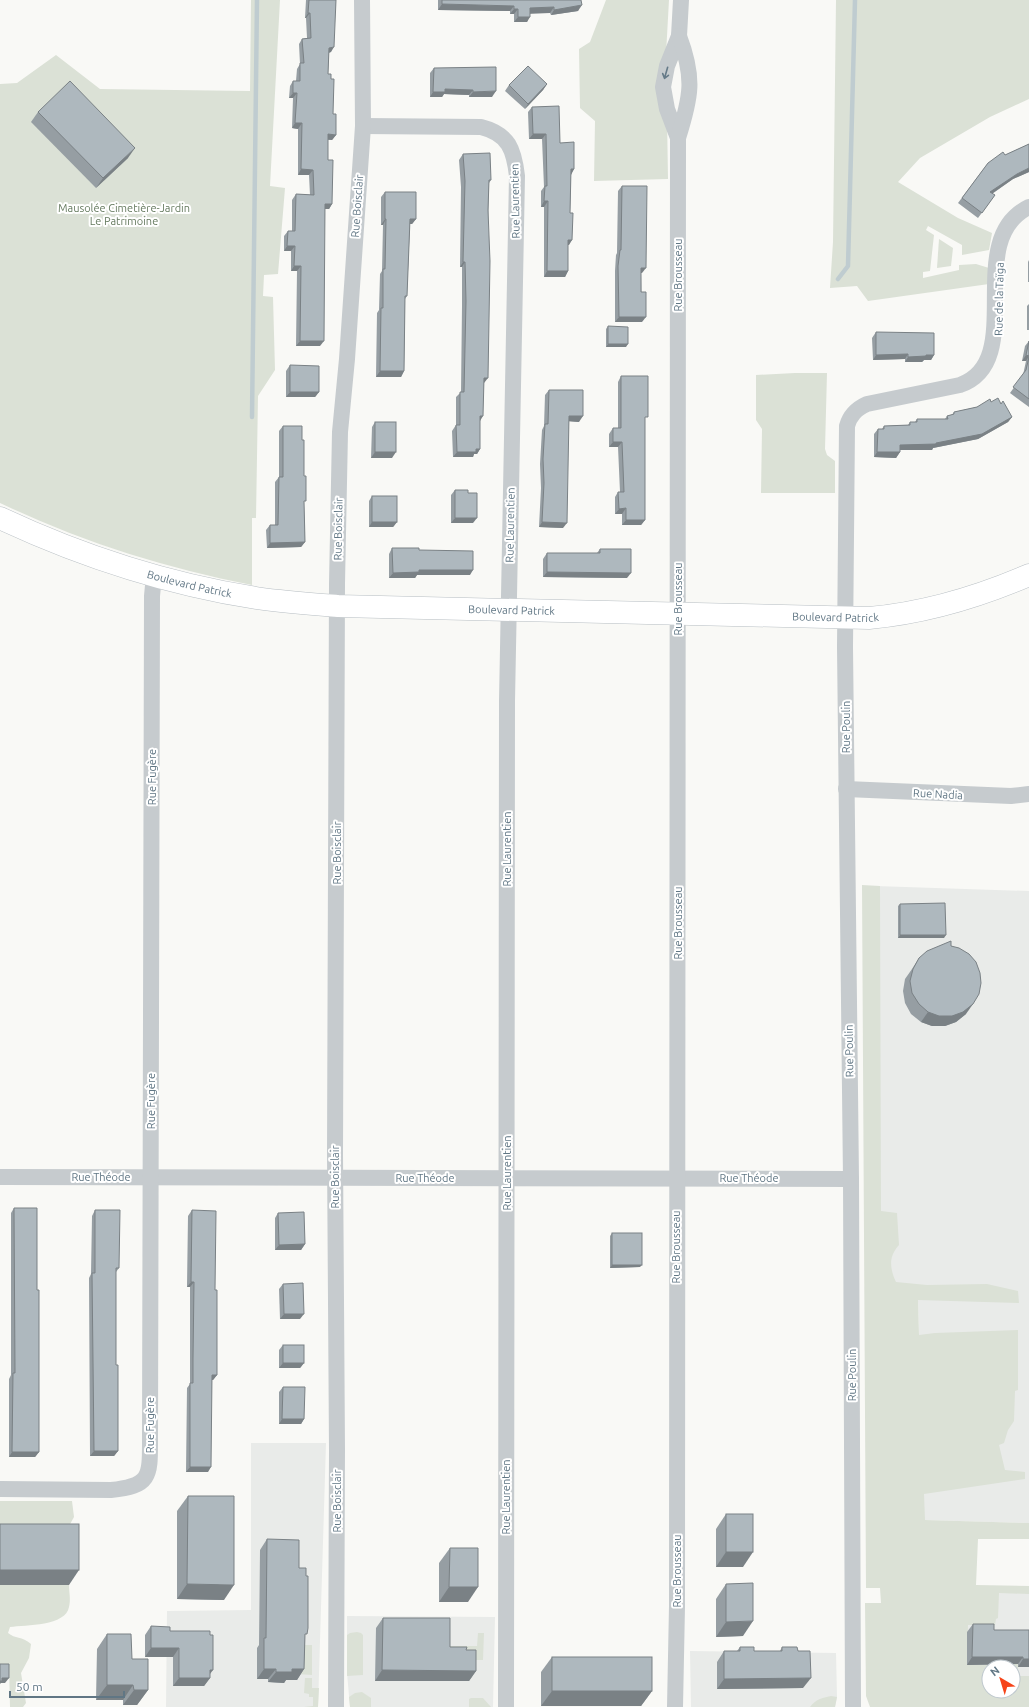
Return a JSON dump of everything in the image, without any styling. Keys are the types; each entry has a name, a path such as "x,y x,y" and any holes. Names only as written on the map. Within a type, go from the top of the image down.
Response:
{"street":[{"name":"Rue Boisclair","path":"336,1707 336,1178 340,432 347,360 363,126 362,0"},
{"name":"Rue Brousseau","path":"675,1707 677,1606 676,1178 679,615 678,138 689,102 690,89 687,61 679,36 679,10 681,0"},
{"name":"Rue Brousseau","path":"678,138 667,109 663,87 668,66 679,36"},
{"name":"Rue Laurentien","path":"363,126 481,127 489,129 505,138 510,145 514,155 517,185 508,611 506,1707"},
{"name":"Rue de la Taïga","path":"867,404 960,385 974,380 986,370 994,358 999,337 1000,258 1003,236 1013,218 1029,207"},
{"name":"Rue Poulin","path":"853,1707 851,1179 846,790 847,426 852,414 867,404"},
{"name":"Boulevard Patrick","path":"0,518 72,548 154,575 212,590 258,598 338,606 679,615 885,616 923,610 971,597 1029,574"},
{"name":"Rue Fugère","path":"0,1490 111,1490 132,1487 145,1478 148,1470 150,1454 152,596 154,575"},
{"name":"Rue Nadia","path":"846,790 1010,796 1029,794"},
{"name":"Rue Théode","path":"0,1177 851,1179"}],"shaded area":[{"path":"875,886 1029,891 1029,1523 924,1520 918,1300 877,1299"},
{"path":"251,1443 326,1443 318,1707 166,1707 167,1611 251,1610"},
{"path":"954,1590 1029,1590 1029,1707 952,1707"},
{"path":"347,1616 495,1617 493,1707 350,1707 347,1673"},
{"path":"690,1651 836,1653 837,1697 835,1707 691,1707"}],"green space":[{"name":"Mausolée Cimetière-Jardin Le Patrimoine","path":"251,0 280,0 270,186 285,188 278,274 264,275 263,296 273,297 275,370 258,396 256,518 252,518 252,585 155,562 123,552 30,517 0,503 0,84 17,83 56,55 100,89 250,91"},
{"path":"606,0 669,0 666,54 668,179 594,181 595,121 580,108 579,49 590,42"},
{"path":"836,0 1029,0 1029,99 990,117 920,158 898,182 958,218 992,233 989,250 962,255 962,245 928,226 926,230 934,235 930,271 923,272 923,278 959,270 959,265 976,264 989,268 989,284 868,301 857,286 830,288 833,242"},
{"path":"939,239 953,248 951,266 937,268"},
{"path":"827,373 825,449 827,455 835,461 835,493 761,493 762,429 756,420 756,375"},
{"path":"862,885 880,886 881,1211 897,1213 899,1245 893,1254 891,1263 894,1277 896,1282 927,1285 987,1284 1018,1291 1019,1303 918,1300 919,1335 1018,1330 1018,1390 1015,1391 1014,1421 1008,1430 1004,1443 999,1445 1005,1470 1025,1472 1025,1479 924,1494 925,1520 1029,1523 1029,1539 978,1539 976,1585 1029,1586 1029,1594 999,1593 998,1618 996,1619 995,1625 968,1625 967,1665 981,1665 981,1699 1021,1699 1021,1676 1029,1676 1029,1707 870,1707 866,1696 865,1603 881,1603 880,1588 866,1588"},
{"path":"0,1501 72,1501 74,1517 69,1526 0,1530"},
{"path":"0,1585 69,1585 69,1607 61,1618 35,1625 10,1627 8,1633 31,1644 29,1658 21,1673 26,1703 23,1707 10,1707 9,1665 0,1666"},
{"path":"357,1632 363,1635 363,1675 347,1676 347,1635"},
{"path":"478,1633 484,1633 483,1660 470,1660 443,1646 477,1646"},
{"path":"298,1645 312,1645 312,1675 297,1674"},
{"path":"305,1678 312,1678 312,1688 319,1688 318,1707 304,1707 313,1706 313,1697 309,1697 309,1694 304,1693"},
{"path":"362,1692 371,1698 371,1707 350,1707 349,1697 355,1693"},
{"path":"831,1696 837,1697 835,1707 810,1707 822,1698"},
{"path":"483,1698 491,1707 469,1707 469,1699"}],"building":[{"path":"309,0 336,0 334,47 329,48 328,74 331,74 331,79 334,79 333,114 336,114 336,135 328,134 328,160 333,160 332,204 325,204 324,341 300,341 301,266 294,266 295,246 287,246 288,231 295,231 296,194 314,195 313,170 301,169 302,123 295,123 297,93 293,93 293,81 300,81 300,63 304,63 302,39 311,38 310,13 308,13"},
{"path":"442,0 581,0 582,5 554,10 554,7 530,8 530,17 518,17 518,9 514,9 514,6 442,4"},
{"path":"528,66 547,84 528,104 509,85"},
{"path":"496,67 496,91 473,92 473,90 445,89 445,92 433,92 434,68"},
{"path":"70,81 135,148 103,178 38,112"},
{"path":"559,106 560,143 574,142 574,169 571,169 570,213 573,213 572,240 568,240 568,271 547,271 548,201 544,201 545,186 547,186 546,134 533,134 532,107"},
{"path":"1029,144 1029,168 990,192 995,195 982,213 962,198 988,163 1003,152 1005,155"},
{"path":"490,153 491,180 489,180 488,210 490,261 488,378 484,378 483,416 480,416 480,449 476,449 476,452 457,452 456,425 460,425 460,392 464,392 466,301 465,262 463,262 465,181 463,154"},
{"path":"622,186 647,186 646,268 641,268 641,292 646,292 646,317 619,317 618,266 621,250"},
{"path":"385,192 416,192 416,219 410,219 407,296 405,296 404,371 380,371 381,308 383,308 383,269 385,269"},
{"path":"608,326 628,327 628,344 608,344"},
{"path":"876,332 934,333 934,355 908,357 908,354 876,355"},
{"path":"1029,341 1029,356 1026,355"},
{"path":"1029,357 1029,399 1013,387 1026,370"},
{"path":"290,365 319,366 319,392 290,392"},
{"path":"621,376 648,376 648,417 645,417 645,520 626,520 626,508 619,509 618,492 624,492 622,442 613,442 613,428 621,428"},
{"path":"549,390 583,390 583,416 569,416 567,523 542,522 544,483 543,459 545,424 548,424"},
{"path":"998,398 1001,404 1003,401 1012,417 982,434 936,444 900,445 900,452 877,452 878,429 884,429 884,426 910,425 910,422 917,422 917,419 948,419 947,416 954,414 954,412 977,407 990,399 991,402"},
{"path":"375,422 396,422 396,452 375,452"},
{"path":"283,426 302,426 302,440 304,440 304,476 306,476 306,501 304,501 305,542 270,543 270,525 278,525 279,477 283,477"},
{"path":"455,490 468,490 468,493 477,493 477,518 455,518"},
{"path":"372,496 397,496 397,522 372,522"},
{"path":"392,548 473,551 473,570 419,570 419,572 393,573"},
{"path":"600,549 631,549 631,573 547,572 547,553 600,553"},
{"path":"945,903 946,935 900,935 900,904"},
{"path":"951,941 951,946 959,948 969,954 976,962 980,973 981,983 979,994 973,1004 963,1012 952,1016 939,1016 928,1012 919,1004 912,993 910,981 913,969 919,958 927,951"},
{"path":"14,1208 37,1208 37,1290 39,1290 39,1452 12,1452 13,1373 15,1373"},
{"path":"95,1210 120,1210 119,1268 116,1268 118,1451 94,1451 92,1273 95,1273"},
{"path":"192,1210 216,1211 215,1290 217,1290 217,1375 212,1375 211,1467 190,1467 190,1383 193,1383 194,1282 191,1282"},
{"path":"304,1212 305,1244 279,1245 278,1213"},
{"path":"612,1233 642,1233 642,1265 612,1265"},
{"path":"303,1283 304,1314 284,1314 283,1284"},
{"path":"283,1345 304,1345 304,1363 283,1363"},
{"path":"283,1387 305,1387 304,1419 282,1419"},
{"path":"188,1496 234,1496 234,1585 187,1584"},
{"path":"726,1514 753,1514 753,1552 726,1552"},
{"path":"0,1524 79,1524 79,1570 0,1570"},
{"path":"267,1539 299,1540 299,1568 306,1568 306,1576 308,1576 308,1628 307,1634 305,1634 304,1669 292,1669 292,1672 276,1672 276,1669 264,1669 264,1638 266,1638"},
{"path":"450,1548 478,1548 478,1587 449,1587"},
{"path":"753,1583 753,1621 726,1622 726,1584"},
{"path":"383,1618 450,1618 450,1647 467,1647 466,1650 476,1650 476,1671 382,1670"},
{"path":"973,1624 994,1624 994,1630 1029,1630 1029,1659 1023,1659 1023,1657 972,1657"},
{"path":"151,1626 170,1627 170,1631 210,1631 210,1635 213,1635 213,1670 210,1670 210,1678 179,1678 179,1648 151,1648"},
{"path":"107,1634 131,1634 132,1659 148,1659 148,1690 134,1690 133,1685 107,1685"},
{"path":"740,1647 754,1647 754,1651 782,1651 782,1647 797,1647 798,1651 810,1651 811,1678 724,1679 724,1651 740,1651"},
{"path":"552,1657 652,1657 652,1691 552,1691"},
{"path":"0,1664 9,1664 9,1678 2,1678 2,1681 0,1681"}],"waterway":[{"path":"252,417 257,0"},
{"path":"838,279 848,266 855,0"}]}
